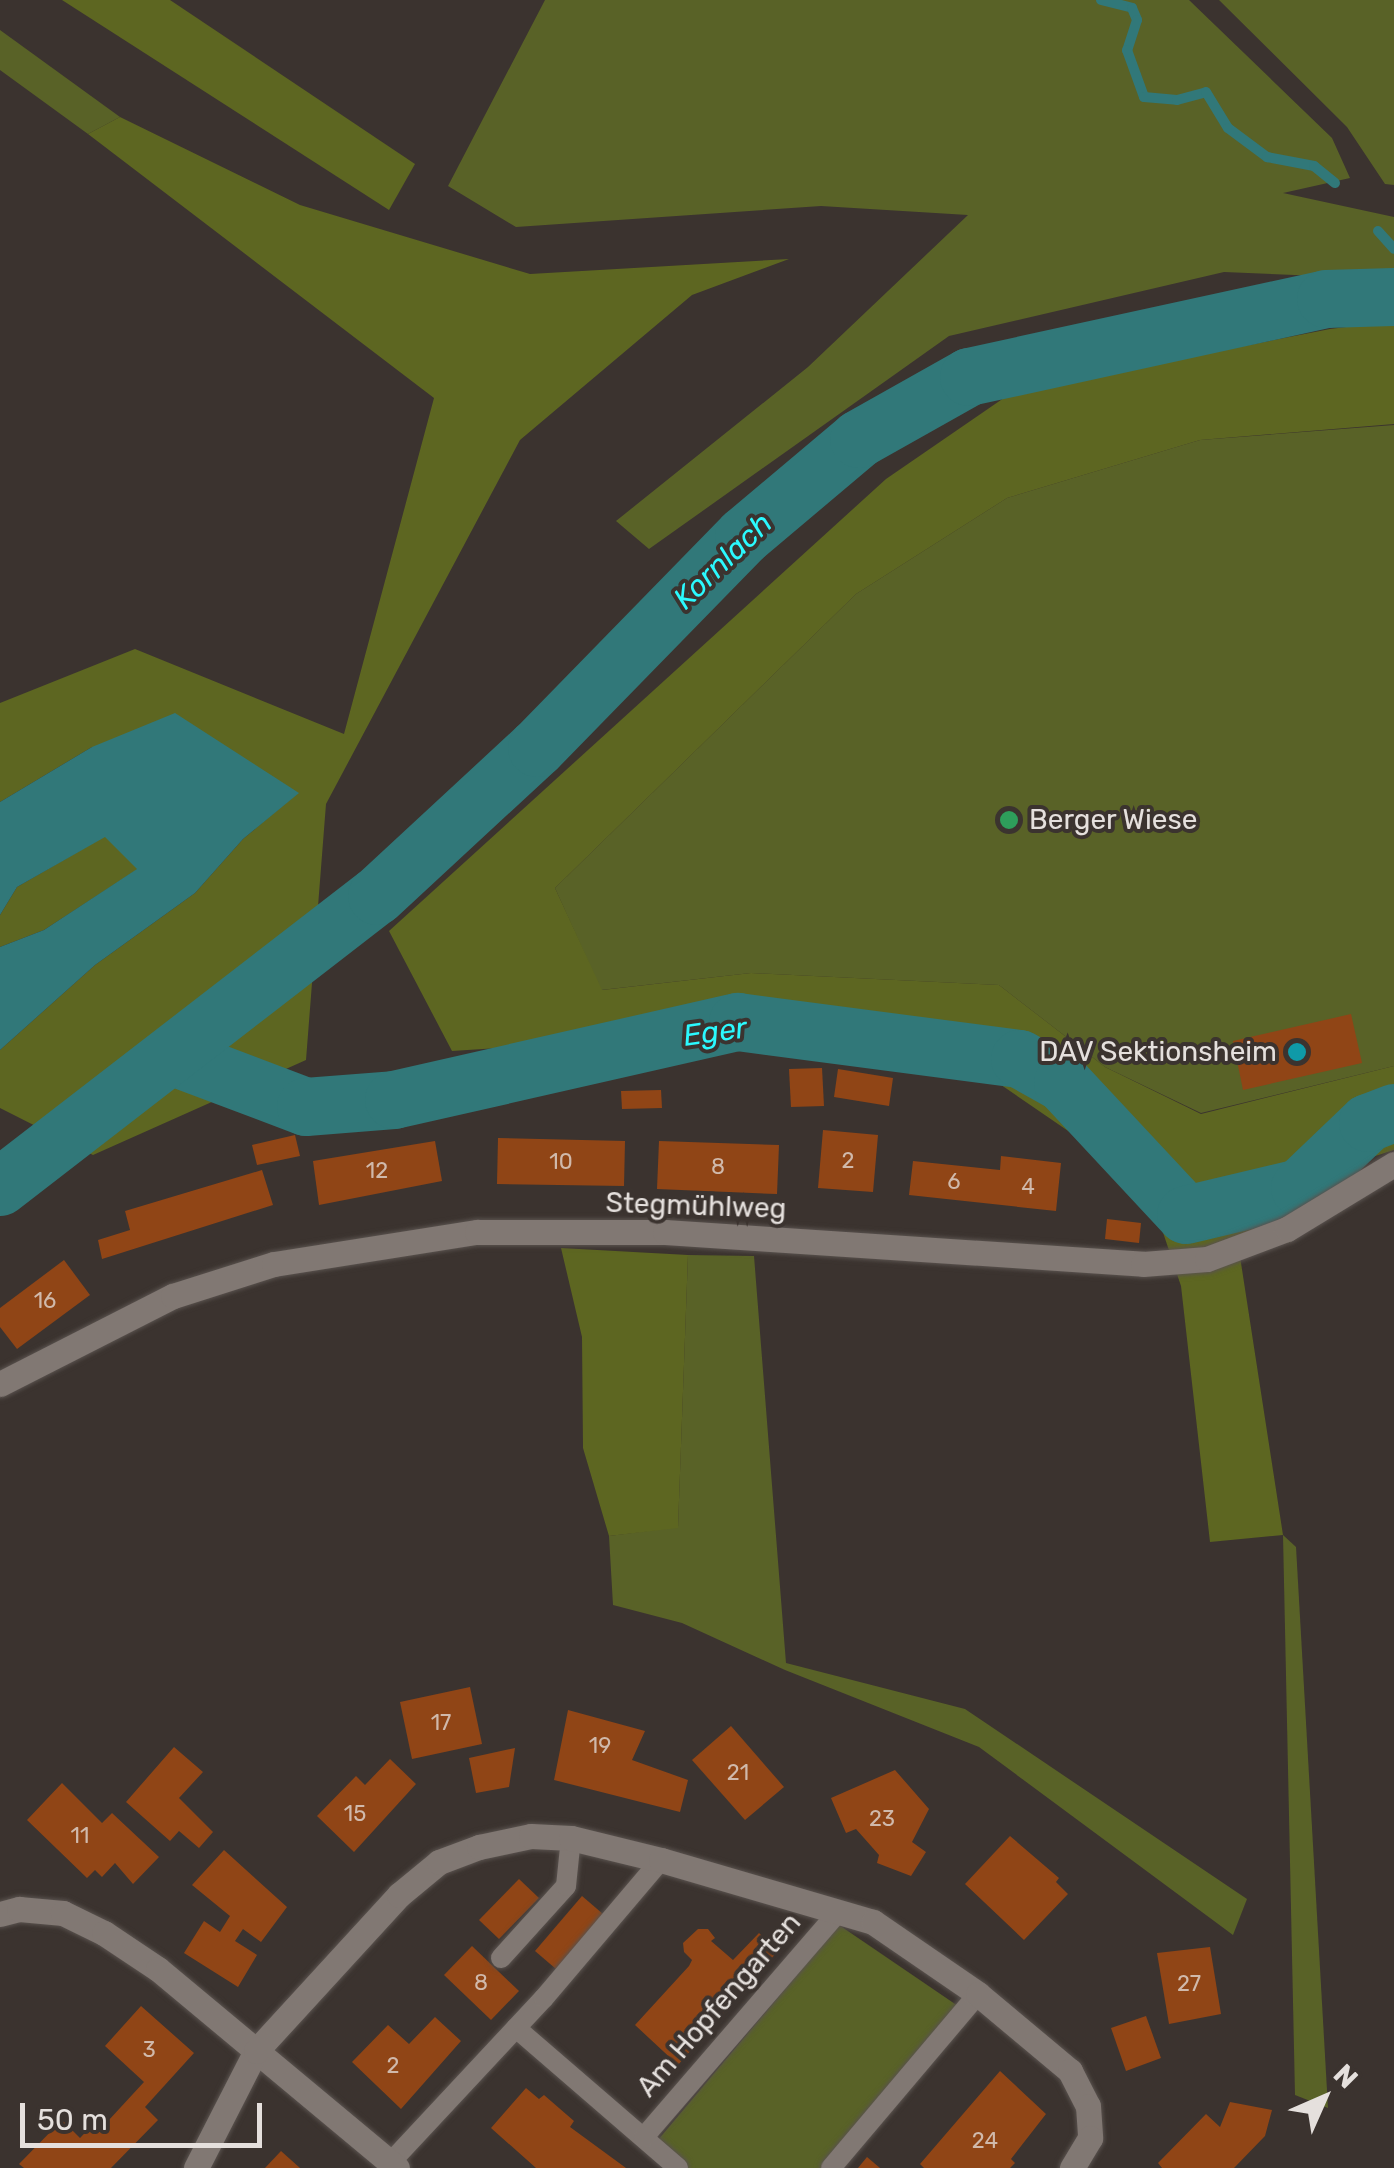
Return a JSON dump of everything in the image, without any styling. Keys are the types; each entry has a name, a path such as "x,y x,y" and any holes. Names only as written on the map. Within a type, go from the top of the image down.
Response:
{"street":[{"name":"Stegmühlweg","path":"0,1384 173,1296 274,1264 477,1232 665,1232 1159,1263 1207,1259 1287,1229 1394,1164"},
{"name":"Am Hopfengarten","path":"196,2168 256,2051 357,1938 439,1862 479,1846 530,1836 572,1838 661,1860 873,1922 978,1994 1070,2071 1088,2106 1090,2138 1072,2168"},
{"path":"0,1914 19,1909 64,1913 104,1933 158,1969 394,2165"}],"lane":[{"path":"502,1958 566,1886 572,1838"},
{"path":"394,2165 661,1860"},
{"name":"Am Hopfengarten","path":"644,2137 839,1911"},
{"path":"831,2168 978,1994"},
{"name":"Am Hopfengarten","path":"516,2028 678,2168"}],"green space":[{"path":"62,0 170,0 415,164 389,210"},
{"path":"545,0 1189,0 1332,138 1350,178 1283,193 1394,217 1394,279 1224,272 949,336 649,549 616,521 808,367 968,215 821,206 516,227 448,186"},
{"path":"1219,0 1394,0 1394,185 1385,184 1347,127"},
{"path":"0,30 120,117 88,134 0,70"},
{"path":"120,117 300,205 530,274 789,259 692,295 520,440 326,804 306,1060 93,1155 0,1108 0,1050 95,965 195,893 243,839 298,793 272,777 92,747 0,802 0,703 135,649 344,734 434,398 88,134"},
{"path":"1394,321 1394,424 1200,440 1007,498 856,594 555,888 602,990 751,973 999,985 1105,1067 1201,1114 1394,1066 1394,1150 1363,1160 1239,1250 1283,1535 1210,1542 1181,1286 1147,1185 966,1061 738,1032 452,1051 389,931 886,479 1014,391 1330,329"},
{"name":"Berger Wiese","path":"1394,425 1394,1066 1201,1113 1105,1067 999,985 751,973 601,990 555,888 856,594 1007,498 1200,440"},
{"path":"105,836 138,869 44,930 0,947 0,915 17,887"},
{"path":"561,1248 688,1255 678,1528 609,1536 583,1448 582,1337"},
{"path":"688,1255 754,1256 786,1663 965,1709 1247,1899 1233,1935 979,1747 785,1670 682,1623 613,1605 609,1536 678,1527"},
{"path":"1283,1535 1296,1547 1328,2108 1295,2095"},
{"path":"839,1925 958,2006 823,2168 688,2168 657,2141"}],"water":[{"path":"175,713 299,793 243,839 195,893 95,965 0,1050 0,947 44,930 137,869 105,837 17,887 0,915 0,802 92,747"}],"building":[{"name":"DAV Sektionsheim","path":"1351,1014 1362,1063 1243,1090 1233,1041"},
{"path":"822,1068 824,1106 791,1107 789,1069"},
{"path":"838,1069 893,1078 889,1106 834,1097"},
{"path":"661,1090 662,1108 622,1109 621,1091"},
{"path":"823,1130 878,1135 873,1192 818,1188"},
{"path":"295,1135 300,1156 257,1165 252,1145"},
{"path":"498,1138 625,1141 624,1186 497,1184"},
{"path":"435,1141 442,1181 319,1205 313,1161"},
{"path":"659,1141 779,1145 777,1194 657,1189"},
{"path":"1001,1156 1061,1163 1056,1211 909,1195 913,1161 1000,1170"},
{"path":"262,1170 273,1205 102,1259 98,1240 130,1230 125,1211"},
{"path":"1107,1219 1141,1223 1139,1243 1105,1239"},
{"path":"64,1260 90,1295 17,1349 0,1327 0,1308"},
{"path":"470,1687 482,1744 412,1759 400,1702"},
{"path":"568,1710 645,1731 632,1760 688,1780 680,1812 554,1780"},
{"path":"731,1726 784,1787 745,1820 692,1760"},
{"path":"174,1747 203,1772 179,1798 213,1832 199,1848 179,1831 170,1841 126,1802"},
{"path":"515,1748 509,1787 476,1793 469,1758"},
{"path":"390,1759 416,1784 354,1852 317,1816 356,1776 365,1785"},
{"path":"895,1770 929,1809 912,1842 926,1852 911,1876 877,1863 879,1855 856,1829 846,1833 831,1798"},
{"path":"62,1783 102,1823 112,1813 159,1857 133,1884 115,1863 102,1877 95,1870 87,1878 27,1820"},
{"path":"1010,1836 1059,1878 1056,1882 1068,1894 1024,1940 965,1884"},
{"path":"224,1850 287,1907 261,1942 243,1929 235,1941 257,1955 238,1987 184,1953 204,1921 220,1932 230,1916 192,1885"},
{"path":"519,1879 539,1898 499,1939 479,1920"},
{"path":"582,1896 603,1914 556,1969 535,1951"},
{"path":"698,1929 708,1929 715,1938 711,1941 733,1960 759,1933 778,1951 678,2065 635,2025 689,1966 692,1960 684,1952 683,1943"},
{"path":"472,1946 519,1991 491,2020 444,1975"},
{"path":"1210,1947 1221,2014 1169,2024 1157,1953"},
{"path":"141,2006 194,2053 145,2107 158,2120 111,2168 24,2168 19,2164 62,2120 80,2138 102,2115 108,2121 144,2082 105,2046"},
{"path":"1146,2016 1161,2058 1126,2071 1111,2028"},
{"path":"435,2017 461,2041 401,2109 352,2062 388,2025 409,2044"},
{"path":"1000,2071 1046,2114 1011,2159 1015,2163 1010,2168 924,2168 920,2164"},
{"path":"526,2088 539,2099 544,2095 574,2121 570,2127 626,2168 536,2168 491,2128"},
{"path":"1230,2102 1272,2110 1265,2136 1234,2168 1162,2168 1158,2163 1206,2114 1220,2127"},
{"path":"281,2151 300,2168 265,2168"},
{"path":"867,2157 880,2168 858,2168"}],"waterway":[{"path":"1101,0 1132,8 1137,20 1127,50 1144,97 1177,100 1206,92 1228,128 1267,157 1314,166 1335,183"},
{"path":"1378,231 1394,249"},
{"name":"Kornlach","path":"0,1187 377,896 537,748 744,536 859,439 969,377 1326,299 1394,297"},
{"name":"Eger","path":"171,1056 306,1107 394,1100 738,1022 1020,1059 1063,1083 1186,1215 1300,1188 1368,1123 1394,1113"}],"place":[{"name":"Berger Wiese","path":"1009,820"},
{"name":"DAV Sektionsheim","path":"1297,1052"}]}
